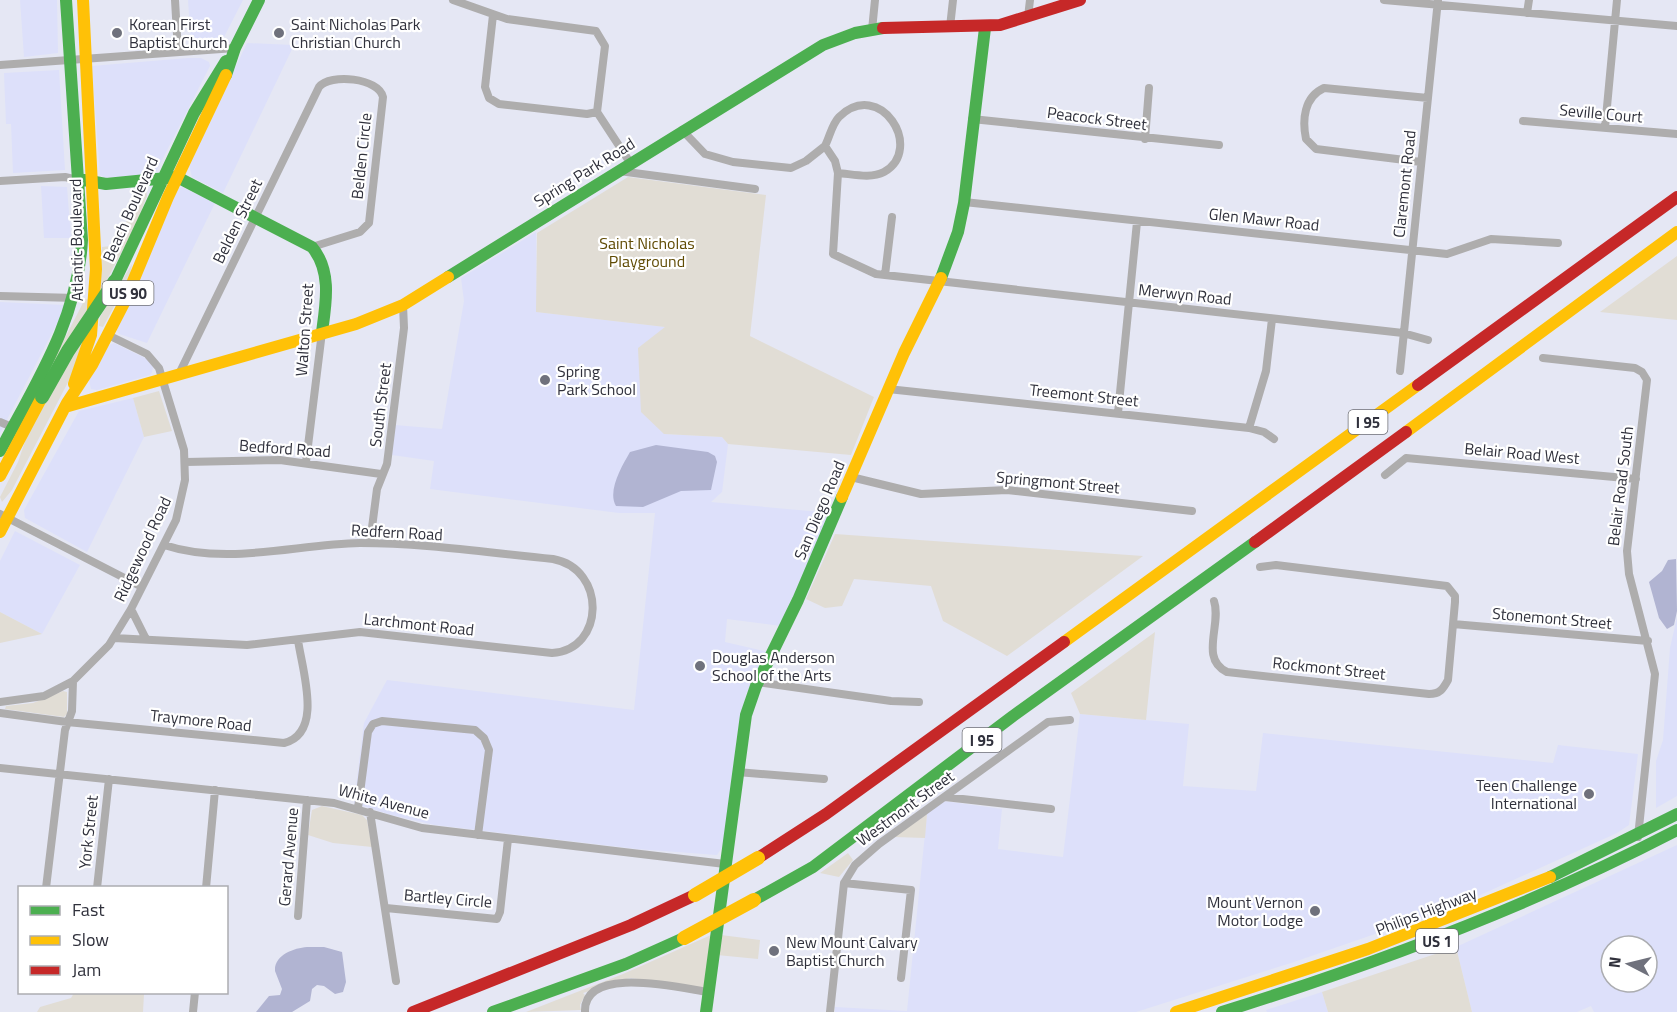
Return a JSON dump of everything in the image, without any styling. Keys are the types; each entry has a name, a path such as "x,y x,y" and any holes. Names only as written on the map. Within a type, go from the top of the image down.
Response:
{"main road":[{"name":"Atlantic Boulevard","path":"66,0 69,60 85,181 95,289 92,335 83,371"},
{"name":"Atlantic Boulevard","path":"0,451 6,424 76,298 83,256 85,181 86,59 83,0"},
{"name":"Beach Boulevard","path":"66,405 83,371 108,335 177,177 222,85 235,48 259,0"},
{"name":"Spring Park Road","path":"66,405 366,320 403,305 682,130 823,45 855,33 897,26 985,28 1080,0"},
{"name":"San Diego Road","path":"706,1012 746,715 757,682 782,636 888,389 955,243 964,202 972,119 985,28"},
{"name":"Beach Boulevard","path":"0,476 68,351 116,281 161,179 212,80 235,48"},
{"path":"85,181 106,184 177,177 312,247"},
{"name":"I 95","path":"413,1012 631,925 695,895 758,858 826,814 1673,199"},
{"name":"I 95","path":"493,1012 626,964 684,938 813,867 1021,710 1310,503 1677,232"},
{"name":"Walton Street","path":"312,247 317,252 327,284 322,332"},
{"path":"83,371 87,390 107,395"},
{"name":"US 90","path":"0,531 4,516 66,405"},
{"name":"Philips Highway","path":"1343,967 1546,879 1677,814"},
{"name":"Philips Highway","path":"1176,1012 1218,1008 1464,930 1549,894 1677,830"}],"street":[{"path":"175,0 178,52"},
{"path":"453,0 493,15 596,31 605,46 597,112 625,167 755,189"},
{"path":"872,30 874,0"},
{"path":"950,27 953,0"},
{"path":"1028,17 1030,0"},
{"path":"1384,0 1438,2 1527,13 1677,26"},
{"path":"1527,13 1529,0"},
{"path":"1605,128 1617,0"},
{"name":"Claremont Road","path":"1400,371 1438,2"},
{"path":"493,15 485,87 489,99 499,104 587,114 597,112"},
{"path":"0,65 235,48"},
{"name":"Belden Circle","path":"312,247 360,232 369,223 383,97 380,89 372,83 333,79 323,82"},
{"name":"Belden Street","path":"179,374 323,82"},
{"path":"1145,139 1149,88"},
{"path":"1421,162 1316,149 1306,139 1305,116 1311,97 1324,88 1428,98"},
{"path":"682,130 705,154 722,160 791,168 806,161 825,146 838,118 853,107 878,108 887,113 898,126 897,156 885,171 872,175 838,173 835,161 825,146"},
{"name":"Peacock Street","path":"972,119 1219,145"},
{"name":"Seville Court","path":"1523,122 1677,134"},
{"name":"Merwyn Road","path":"838,173 833,254 876,274 1403,333 1428,340"},
{"path":"0,181 64,177 85,181"},
{"name":"Glen Mawr Road","path":"964,202 1447,254 1497,238 1558,243"},
{"path":"885,275 892,217"},
{"path":"1118,413 1137,222"},
{"path":"0,296 76,298"},
{"name":"South Street","path":"370,543 381,474 387,464 394,417 405,328 403,305"},
{"path":"1249,428 1262,391 1272,319"},
{"name":"Walton Street","path":"306,462 322,332"},
{"name":"Ridgewood Road","path":"0,702 44,696 73,681 96,660 114,638 142,587 164,545 183,500 186,462 163,378 156,362 147,354 108,335"},
{"name":"Belair Road South","path":"1543,358 1630,367 1642,372 1647,387 1627,564 1648,641 1655,678 1636,852"},
{"name":"Treemont Street","path":"888,389 1249,428 1264,432 1274,439"},
{"name":"Belair Road West","path":"1385,475 1406,458 1636,478"},
{"name":"Bedford Road","path":"186,462 259,459 306,462 381,474"},
{"name":"Springmont Street","path":"851,477 921,494 1007,490 1192,511"},
{"path":"4,516 142,587"},
{"name":"Redfern Road","path":"164,545 190,551 238,553 370,543 564,561 580,571 587,580 591,590 591,615"},
{"path":"1260,567 1276,566 1447,586 1455,596 1454,624"},
{"name":"Rockmont Street","path":"1215,601 1217,614 1212,654 1216,664 1227,672 1429,694 1440,692 1448,680 1454,624"},
{"path":"130,609 146,639"},
{"name":"Larchmont Road","path":"114,638 247,645 360,632 560,653 579,644 589,628 591,615"},
{"name":"Stonemont Street","path":"1454,624 1648,641"},
{"name":"Traymore Road","path":"0,713 67,722 284,743 292,741 304,731 309,716 298,640"},
{"path":"46,886 67,722 72,711 73,681"},
{"path":"757,682 880,700 920,702"},
{"name":"Westmont Street","path":"843,883 850,871 865,855 1048,722 1070,720"},
{"path":"358,808 368,732 373,724 382,721 475,730 484,738 489,750 478,835"},
{"name":"White Avenue","path":"0,768 307,800 358,808 410,826 725,864"},
{"path":"737,772 824,778"},
{"name":"York Street","path":"97,886 109,779"},
{"path":"206,886 215,790"},
{"path":"945,797 1051,809"},
{"name":"Gerard Avenue","path":"298,916 307,800"},
{"path":"370,812 396,981"},
{"name":"Bartley Circle","path":"386,908 497,919 500,912 508,839"},
{"path":"1546,879 1549,894"},
{"path":"830,1012 843,883 911,890 901,978"},
{"path":"1464,930 1467,913"},
{"path":"585,1012 587,998 597,989 630,982 708,992"},
{"path":"193,1012 195,994"}],"shaded area":[{"path":"20,0 57,0 58,53 24,57"},
{"path":"188,0 243,0 222,41 191,44"},
{"path":"247,43 294,45 223,193 192,177 189,165"},
{"path":"201,58 209,62 210,66 156,172 148,175 106,178 100,175 92,66"},
{"path":"59,70 65,170 13,173 11,124 6,124 4,73"},
{"path":"41,186 67,187 71,238 44,238"},
{"path":"182,187 215,203 147,343 119,334 116,329 178,188"},
{"name":"Douglas Anderson School of the Arts","path":"536,232 537,312 666,327 664,434 722,437 728,444 722,492 711,502 831,513 781,626 727,619 725,642 768,652 746,694 738,728 723,846 717,855 637,849 435,825 391,815 354,803 364,723 387,680 634,710 655,513 619,513 430,489 434,461 392,455 395,425 442,429 464,301 461,278"},
{"path":"0,302 64,305 62,314 0,433"},
{"path":"114,343 147,359 153,367 152,372 150,375 97,390 91,389 89,380 107,346"},
{"path":"133,398 144,437 87,552 25,518 24,510 79,411"},
{"path":"656,445 708,452 715,456 717,462 711,490 681,491 643,507 616,506 614,486 630,452"},
{"path":"15,531 80,565 42,634 0,612 0,561"},
{"path":"1676,559 1677,611 1674,625 1667,629 1659,618 1649,582 1662,571 1668,560"},
{"path":"1677,617 1677,796 1656,808 1656,761 1663,740 1670,648"},
{"path":"1080,714 1189,724 1183,786 1256,791 1263,733 1553,763 1558,745 1638,754 1629,825 1617,833 1456,906 1294,962 1136,1012 835,1012 835,1007 907,1011 927,814 944,801 1002,809 998,849 1063,857"},
{"path":"1677,845 1677,1012 1594,1012 1591,1006 1577,1012 1472,1012 1456,947"},
{"path":"324,947 342,952 346,982 343,992 335,994 324,986 317,985 312,989 310,1001 292,1012 256,1012 269,996 280,995 282,989 275,971 281,957 296,949"},
{"path":"1322,992 1328,1012 1267,1012 1266,1010"}],"green space":[{"name":"Saint Nicholas Playground","path":"628,177 766,195 750,336 874,397 851,455 728,444 722,437 664,434 641,412 638,348 665,327 536,312 537,233"},
{"path":"146,190 147,196 135,227 100,293 102,247 111,246"},
{"path":"1677,256 1677,320 1600,312"},
{"path":"132,264 130,277 103,327 99,326 100,317"},
{"path":"85,299 90,300 78,363 12,490 2,502 0,497 18,462 52,363"},
{"path":"159,391 172,431 144,437 133,398"},
{"path":"835,534 1143,556 1007,656 943,621 931,586 854,579 842,606 825,608 806,599"},
{"path":"0,612 42,634 0,643"},
{"path":"1155,632 1146,720 1080,714 1071,693"},
{"path":"63,691 67,692 67,714 64,717 5,709 6,706 33,703"},
{"path":"322,806 362,815 367,820 372,847 333,843 308,835 312,810"},
{"path":"927,814 925,838 894,837"},
{"path":"848,853 853,860 839,877 820,873"},
{"path":"711,935 704,988 630,978 583,993 585,995 580,1005 581,1010 526,1012 623,974"},
{"path":"721,935 760,940 758,959 717,955"},
{"path":"1456,947 1472,1012 1328,1012 1322,992"},
{"path":"73,994 144,994 143,1012 37,1012 40,1007 71,998"}],"traffic: fast":[{"path":"0,451 53,350 73,297 79,269 82,240 66,0"},
{"path":"226,75 235,48 259,0"},
{"path":"448,277 823,45 855,33 883,28"},
{"path":"941,278 958,232 964,203 985,28"},
{"path":"115,281 194,113 226,61"},
{"path":"84,180 106,184 177,177 312,247 323,266 325,277 326,299 322,332"},
{"path":"42,397 68,351 115,281"},
{"path":"706,1012 746,715 756,686 798,600 842,497"},
{"path":"754,900 813,867 1013,716 1255,542"},
{"path":"1550,877 1677,814"},
{"path":"1222,1012 1339,974 1454,931 1566,884 1677,830"},
{"path":"493,1012 626,964 684,938"}],"traffic: slow":[{"path":"74,384 91,335 96,269 83,0"},
{"path":"0,532 67,403 92,365 124,303 168,197 226,75"},
{"path":"1406,432 1677,232"},
{"path":"65,407 356,324 403,305 448,277"},
{"path":"842,497 904,353 941,278"},
{"path":"1064,642 1418,385"},
{"path":"0,476 42,397"},
{"path":"695,895 758,858"},
{"path":"1176,1012 1368,949 1550,877"},
{"path":"684,938 754,900"}],"traffic: jam":[{"path":"883,28 1000,25 1080,0"},
{"path":"1418,385 1677,197"},
{"path":"1255,542 1406,432"},
{"path":"758,858 826,814 1064,642"},
{"path":"413,1012 631,925 695,895"}],"place":[{"name":"Korean First Baptist Church","path":"117,33"},
{"name":"Saint Nicholas Park Christian Church","path":"279,33"},
{"name":"Spring Park School","path":"545,380"},
{"name":"Douglas Anderson School of the Arts","path":"700,666"},
{"name":"Teen Challenge International","path":"1589,794"},
{"name":"Mount Vernon Motor Lodge","path":"1315,911"},
{"name":"New Mount Calvary Baptist Church","path":"774,951"}]}
